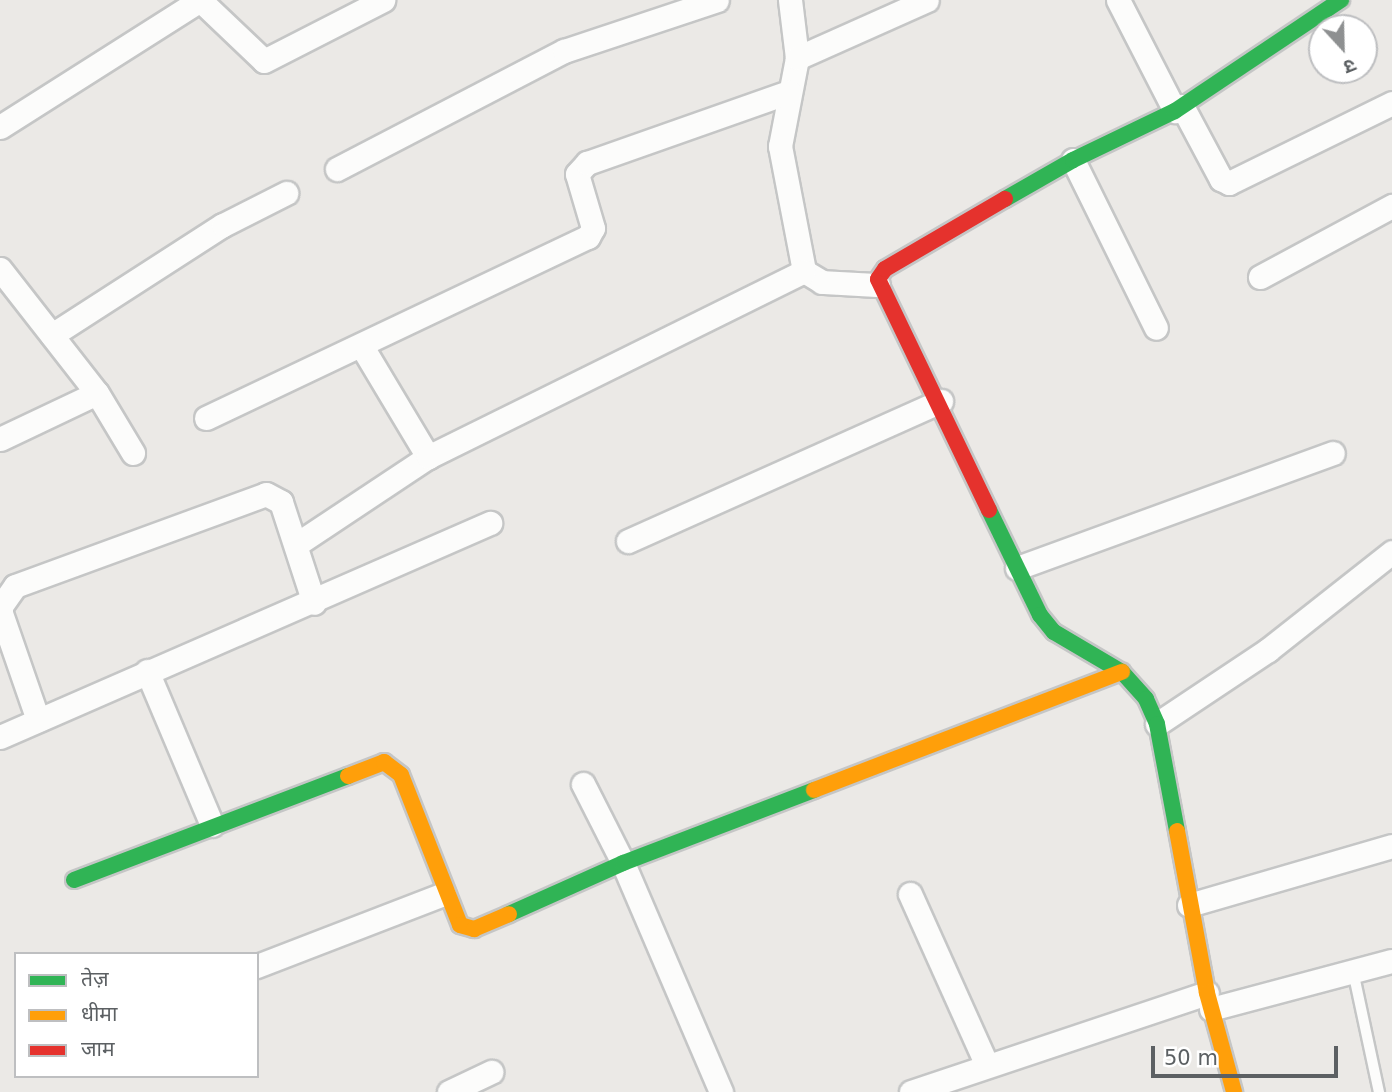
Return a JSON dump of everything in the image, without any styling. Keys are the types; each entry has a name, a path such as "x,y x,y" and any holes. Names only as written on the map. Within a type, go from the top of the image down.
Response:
{"street":[{"path":"0,127 200,0 264,61 383,0"},
{"path":"337,169 564,51 717,0"},
{"path":"790,0 797,58 780,146 804,271 822,282 878,285"},
{"path":"797,58 927,0"},
{"path":"1118,0 1221,179 1229,183 1392,103"},
{"path":"878,285 885,269 1073,160 1179,109 1341,0"},
{"path":"206,418 588,237 593,228 577,174 587,163 789,92"},
{"path":"1073,160 1156,328"},
{"path":"52,335 223,225 286,193"},
{"path":"1260,276 1392,206"},
{"path":"0,268 97,393 133,453"},
{"path":"297,544 428,457 804,271"},
{"path":"878,285 940,401 1017,568 1054,632 1122,672 1146,699 1157,724 1209,1001 1234,1092"},
{"path":"362,345 428,457"},
{"path":"0,439 97,393"},
{"path":"628,541 940,401"},
{"path":"1017,568 1333,453"},
{"path":"38,720 1,613 1,606 15,586 267,494 281,502 297,544 314,603"},
{"path":"0,737 147,671 314,603 490,523"},
{"path":"1157,724 1268,650 1392,552"},
{"path":"147,671 212,825"},
{"path":"74,880 212,825 389,763 401,775 444,894 460,925 474,929 623,863 1122,672"},
{"path":"583,784 623,863 721,1092"},
{"path":"1189,905 1392,846"},
{"path":"259,965 444,894"},
{"path":"910,894 987,1065"},
{"path":"911,1092 987,1065 1209,1001 1392,961"},
{"path":"449,1092 491,1072"}],"lane":[{"path":"1353,971 1379,1092"}],"traffic: fast":[{"path":"1005,199 1073,160 1175,111 1341,0"},
{"path":"989,510 1040,615 1054,632 1122,672 1146,699 1157,724 1177,831"},
{"path":"74,880 348,776"},
{"path":"509,914 623,863 814,790"}],"traffic: slow":[{"path":"814,790 1122,672"},
{"path":"348,776 384,762 401,775 460,925 474,929 509,914"},
{"path":"1177,831 1207,993 1234,1092"}],"traffic: jam":[{"path":"989,510 878,279 885,269 1005,199"}]}
